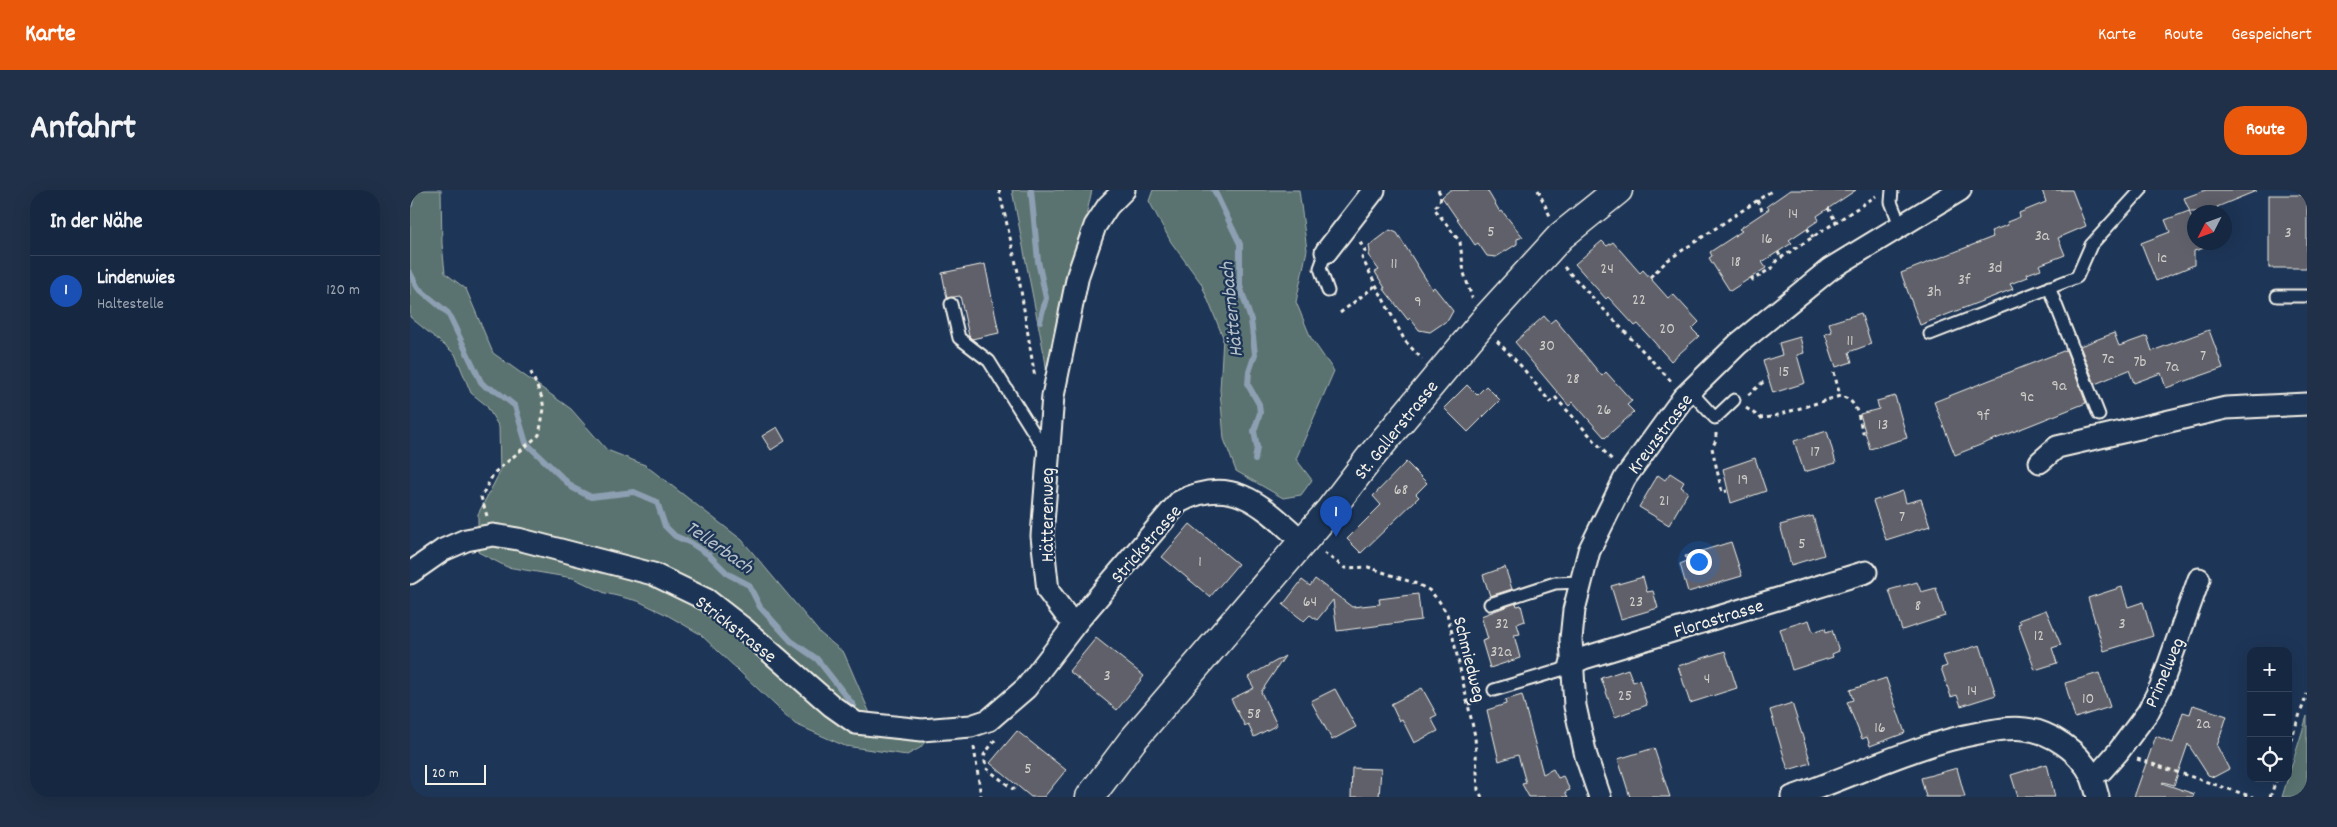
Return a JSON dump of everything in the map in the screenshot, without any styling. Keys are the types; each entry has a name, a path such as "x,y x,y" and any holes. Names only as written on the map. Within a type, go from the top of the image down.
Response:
{"street":[{"name":"Hätterenweg","path":"1076,623 1066,615 1048,591 1042,536 1047,453 1053,396 1078,275 1095,226 1108,206 1124,190"},
{"path":"1326,252 1374,190"},
{"name":"St. Gallerstrasse","path":"1090,797 1104,775 1150,718 1312,547 1375,452 1534,263 1561,236 1618,190"},
{"name":"Kreuzstrasse","path":"1600,797 1586,756 1575,706 1571,664 1574,610 1581,582 1584,550 1624,478 1687,394 1738,344 1830,268 1960,190"},
{"path":"2040,462 2057,447 2226,408 2307,404"},
{"name":"Strickstrasse","path":"1076,623 1179,502 1193,494 1208,490 1230,491 1257,503 1312,547"},
{"name":"Strickstrasse","path":"410,573 443,550 466,540 493,536 518,539 653,574 707,600 743,628 832,706 856,723 922,730 971,726"},
{"name":"Florastrasse","path":"1571,664 1584,658 1866,572"},
{"name":"Primelweg","path":"2091,775 2102,770 2148,712 2161,686 2199,579"},
{"path":"971,726 990,720 1008,706 1026,688 1076,623"},
{"path":"1792,797 1948,738 2014,728 2026,729 2057,739 2080,759 2091,775 2098,797"}],"lane":[{"path":"1892,190 1891,202 1900,225"},
{"path":"1930,334 2077,277 2091,245 2141,190"},
{"path":"1326,252 1320,268 1328,291"},
{"path":"2049,287 2099,415"},
{"path":"2277,296 2307,296"},
{"path":"951,304 959,338 989,361 1030,423 1047,453"},
{"path":"1687,394 1715,418 1738,402"},
{"path":"1490,604 1555,583 1581,582"},
{"path":"1494,690 1561,670 1571,664"}],"path":[{"path":"999,190 1018,272 1036,384"},
{"path":"1438,190 1441,195 1440,202 1434,208 1460,242 1466,282 1474,302"},
{"path":"1538,190 1552,220"},
{"path":"1650,278 1668,260 1773,190"},
{"path":"1751,277 1753,280 1773,267 1781,258 1874,198"},
{"path":"1757,200 1762,210"},
{"path":"1828,208 1836,222"},
{"path":"1348,223 1365,251 1362,258 1405,341 1427,365"},
{"path":"1807,228 1813,237"},
{"path":"1778,252 1781,258"},
{"path":"1559,260 1615,323 1624,328 1675,386 1687,394"},
{"path":"1340,313 1375,286"},
{"path":"1491,335 1522,367 1550,402 1555,396 1615,463 1624,478"},
{"path":"493,536 481,497 494,473 539,435 544,409 542,398 530,370"},
{"path":"1834,372 1840,396"},
{"path":"1751,392 1767,381"},
{"path":"1738,402 1761,418 1782,414 1840,396 1848,398 1855,404 1863,433 1865,432"},
{"path":"1715,418 1716,440 1712,448 1722,492 1727,491"},
{"name":"Schmiedweg","path":"1312,547 1345,568 1368,566 1418,584 1429,590 1439,601 1447,614 1468,704 1475,736 1478,790 1482,797"},
{"path":"2292,737 2307,694"},
{"path":"1468,704 1481,700"},
{"path":"971,726 981,797"},
{"path":"997,738 984,755 986,768 1013,789 1017,785"},
{"path":"2118,752 2253,797"},
{"path":"975,754 984,755"},
{"path":"2270,797 2276,782"}],"green space":[{"path":"410,190 441,190 442,244 445,273 466,289 493,353 571,409 607,450 645,465 742,540 820,633 844,653 875,725 930,736 920,748 907,755 845,746 795,724 700,634 667,615 638,601 605,593 573,578 507,567 478,552 478,514 500,472 499,427 486,405 471,393 455,354 410,317"},
{"path":"1012,190 1092,190 1048,383 1045,359"},
{"path":"1153,190 1299,190 1307,250 1296,302 1311,338 1334,371 1296,459 1312,480 1301,495 1283,498 1236,471 1224,439 1220,390 1223,337 1201,283 1171,242 1149,201"},
{"path":"2307,716 2307,797 2282,797 2287,782 2292,782 2292,765"}],"building":[{"path":"1450,190 1487,190 1500,212 1502,211 1523,237 1517,239 1517,244 1496,257 1487,256 1478,243 1475,245 1442,197"},
{"path":"1790,190 1856,190 1817,216 1819,220 1789,240 1792,243 1762,262 1766,268 1730,291 1709,258 1712,256 1710,252 1742,231 1739,229 1769,209 1767,206"},
{"path":"2042,190 2072,190 2086,226 2058,238 2065,255 2039,265 2041,269 2027,274 2028,277 2010,284 2013,289 1920,325 1901,273 1993,237 1991,231 2008,225 2007,222 2020,217 2019,213 2046,202"},
{"path":"2206,190 2256,190 2222,205 2187,205 2184,198"},
{"path":"2269,195 2307,195 2307,268 2269,268"},
{"path":"2187,212 2187,250 2197,250 2194,251 2194,265 2156,281 2141,243 2170,232 2165,220"},
{"path":"1390,230 1397,233 1432,289 1434,287 1453,311 1448,320 1430,332 1419,330 1410,318 1408,320 1383,288 1385,288 1375,272 1379,270 1368,255 1370,252 1369,246"},
{"path":"1602,241 1607,246 1613,242 1640,273 1643,270 1668,298 1673,294 1699,322 1692,329 1699,336 1671,361 1638,324 1635,326 1608,297 1606,299 1575,264"},
{"path":"985,264 999,333 972,339 969,336 960,296 947,298 942,273"},
{"path":"1861,313 1871,344 1849,352 1852,362 1836,367 1825,334 1832,332 1829,323"},
{"path":"1544,316 1550,323 1555,319 1602,376 1606,372 1632,401 1627,405 1634,412 1605,438 1573,402 1569,406 1515,342"},
{"path":"2209,330 2223,368 2166,388 2161,373 2134,383 2129,370 2095,384 2080,346 2114,333 2119,346 2147,336 2152,351"},
{"path":"1800,337 1804,353 1797,355 1805,383 1773,393 1763,361 1782,355 1779,343"},
{"path":"2066,350 2086,403 1955,455 1934,402"},
{"path":"1467,385 1477,395 1486,386 1500,400 1468,432 1444,408"},
{"path":"1895,396 1907,438 1870,449 1860,414 1879,409 1877,401"},
{"path":"777,427 785,441 771,450 762,436"},
{"path":"1827,431 1836,463 1804,472 1794,441"},
{"path":"1755,458 1766,491 1731,503 1723,469"},
{"path":"1406,462 1427,483 1416,494 1419,497 1361,553 1347,539 1381,505 1373,496"},
{"path":"1670,473 1684,482 1681,487 1688,492 1669,525 1639,507 1658,475 1665,480"},
{"path":"1903,491 1906,503 1921,499 1930,526 1886,540 1873,501"},
{"path":"1813,516 1824,555 1791,565 1780,525"},
{"path":"1190,524 1238,564 1210,597 1162,557"},
{"path":"1731,542 1742,576 1688,592 1680,564 1687,561 1685,556"},
{"path":"1505,567 1512,589 1490,596 1483,575"},
{"path":"1643,577 1647,592 1653,591 1658,608 1621,619 1611,586"},
{"path":"1315,579 1352,607 1380,604 1379,599 1418,594 1421,620 1337,631 1333,600 1317,620 1310,615 1304,621 1283,605 1302,580 1310,586"},
{"path":"1917,582 1921,592 1936,588 1945,616 1902,630 1889,590"},
{"path":"2122,587 2128,607 2143,602 2153,636 2104,651 2088,598"},
{"path":"1516,603 1517,606 1521,605 1525,621 1517,624 1520,634 1514,635 1520,658 1490,668 1482,641 1488,639 1481,616"},
{"path":"2046,610 2061,645 2052,648 2057,663 2035,670 2018,624 2021,623 2019,620"},
{"path":"1809,620 1813,632 1825,628 1826,632 1832,630 1839,651 1832,654 1833,657 1792,670 1780,629"},
{"path":"1096,638 1144,676 1117,710 1069,671"},
{"path":"1980,645 1996,695 1961,706 1957,695 1951,697 1941,668 1947,666 1943,656"},
{"path":"1725,651 1737,688 1690,703 1678,666"},
{"path":"1285,656 1261,692 1277,725 1254,737 1248,724 1245,726 1231,699 1254,688 1248,677"},
{"path":"1628,669 1633,682 1639,680 1647,705 1615,717 1601,678"},
{"path":"2099,673 2110,707 2075,718 2065,683"},
{"path":"1886,678 1905,733 1870,746 1867,737 1862,739 1847,702 1853,700 1850,690"},
{"path":"1422,688 1437,715 1431,718 1438,731 1414,743 1402,719 1399,721 1391,704"},
{"path":"1335,689 1356,727 1332,740 1311,701"},
{"path":"1522,695 1543,774 1553,769 1558,778 1563,776 1570,790 1565,792 1568,797 1529,797 1522,784 1526,783 1518,755 1499,761 1487,710 1506,704 1505,700"},
{"path":"1792,703 1811,763 1788,770 1770,710"},
{"path":"2193,705 2227,716 2217,746 2229,769 2214,777 2208,775 2188,744 2174,785 2162,783 2194,794 2193,797 2134,797 2156,736 2173,743 2183,712 2190,714"},
{"path":"1017,731 1066,770 1044,797 1031,797 990,763"},
{"path":"1654,748 1670,797 1630,797 1618,759"},
{"path":"2047,764 2055,797 2018,797 2011,775"},
{"path":"1352,768 1381,769 1379,797 1351,797"},
{"path":"1957,768 1965,797 1926,797 1921,778"}],"waterway":[{"name":"Tellerbach","path":"410,190 412,194 410,205"},
{"path":"1031,190 1038,261 1046,298 1040,321"},
{"name":"Hätternbach","path":"1214,190 1240,244 1240,286 1251,320 1255,354 1249,372 1248,385 1259,404 1260,413 1254,431 1257,447 1255,460"},
{"name":"Tellerbach","path":"410,273 418,288 448,313 481,382 486,387 495,390 515,406 526,443 573,488 591,497 634,492 657,502 665,526 675,536 691,543 709,555 728,574 749,585 760,607 791,641 817,659 854,706"}],"place":[{"name":"Lindenwies","path":"1336,537"}]}
